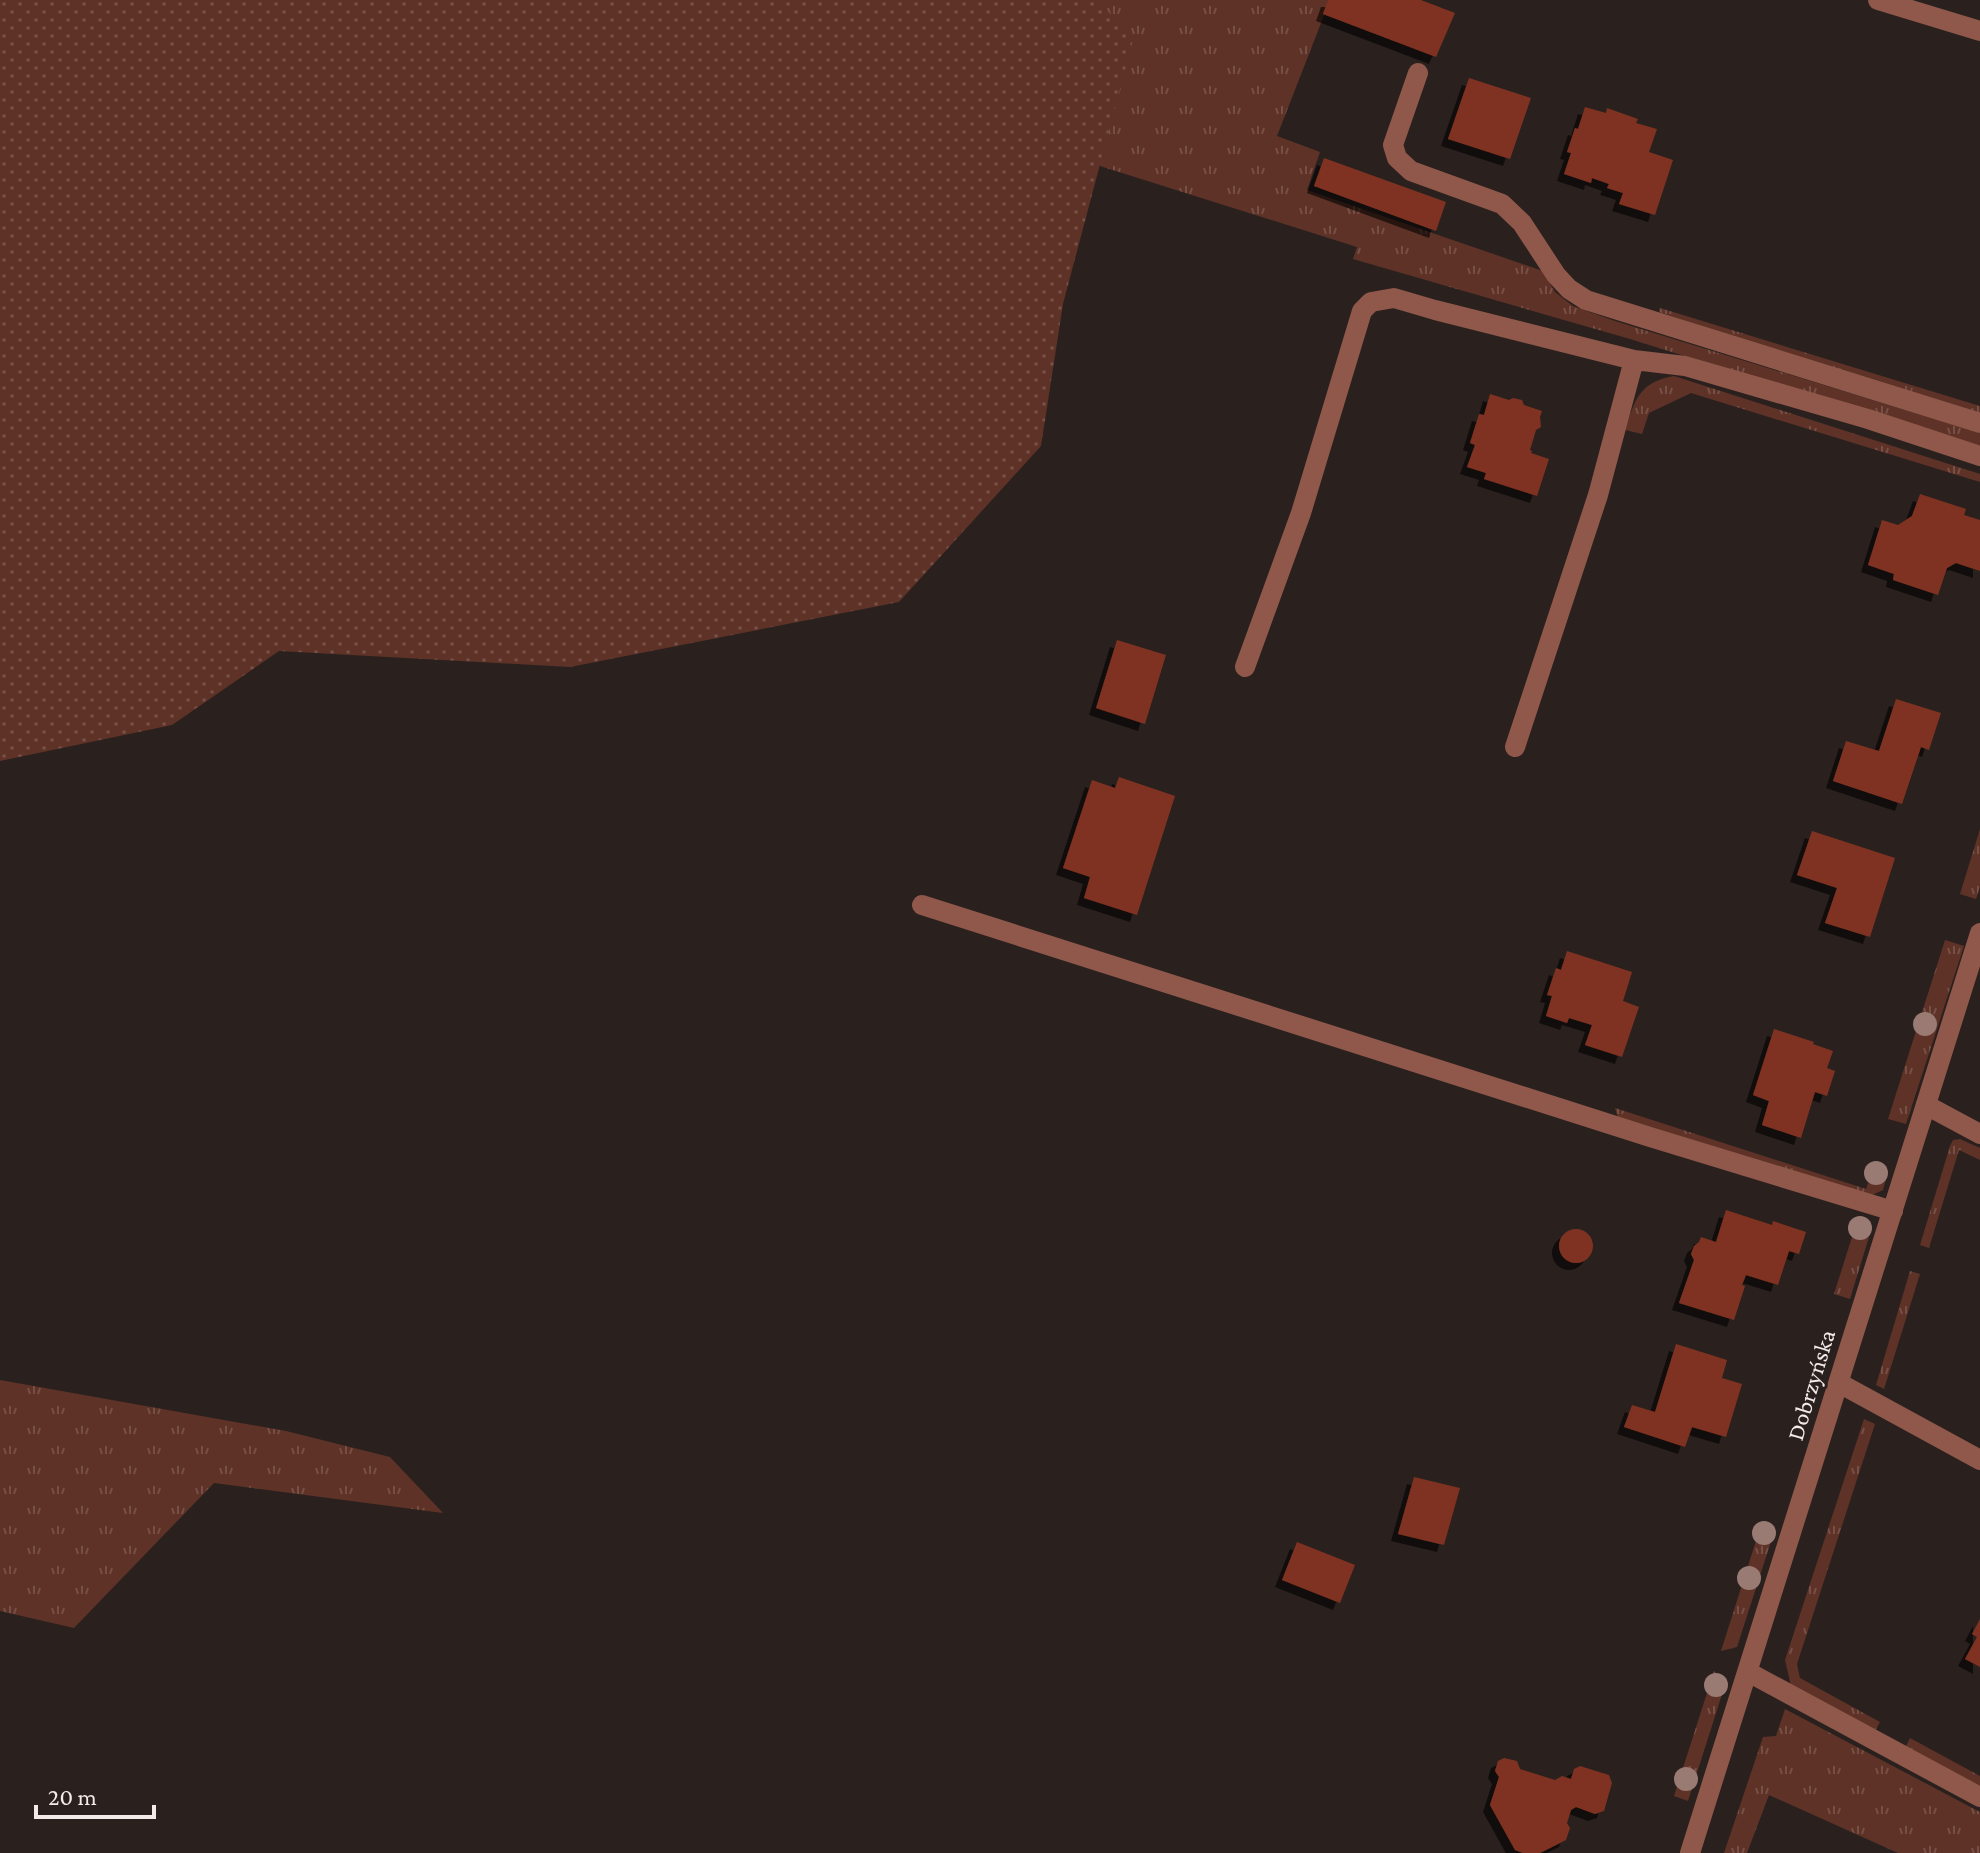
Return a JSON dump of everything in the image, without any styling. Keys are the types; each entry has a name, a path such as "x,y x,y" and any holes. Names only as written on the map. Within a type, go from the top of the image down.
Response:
{"street":[{"path":"1878,0 1980,31"},
{"path":"1418,73 1393,145 1397,158 1411,171 1502,204 1522,223 1556,275 1569,289 1586,300 1980,423"},
{"path":"1245,667 1301,513 1362,311 1371,302 1394,298 1634,360 1685,366 1868,419 1980,456"},
{"path":"1515,747 1598,495 1634,360"},
{"path":"922,905 1650,1137 1893,1211"},
{"name":"Dobrzyńska","path":"1690,1853 1980,933"},
{"path":"1926,1105 1980,1134"},
{"path":"1839,1383 1980,1460"},
{"path":"1748,1672 1980,1797"}],"green space":[{"path":"0,0 1098,0 1133,40 1063,304 1041,446 899,602 570,667 279,651 172,725 0,761"},
{"path":"1018,0 1330,0 1277,136 1320,152 1307,190 1543,271 1555,292 1573,306 1980,433 1980,448 1630,339 1353,259 1357,247 1046,149"},
{"path":"1660,308 1980,406 1980,416 1659,312"},
{"path":"1674,376 1980,474 1980,482 1691,393 1649,413 1642,434 1625,430 1640,394 1653,383"},
{"path":"1980,829 1980,887 1976,899 1960,894"},
{"path":"1945,940 1964,946 1906,1124 1888,1119"},
{"path":"1615,1108 1866,1189 1874,1165 1886,1179 1883,1190 1870,1196 1618,1118"},
{"path":"1960,1139 1980,1148 1980,1160 1959,1150 1929,1248 1920,1245 1950,1146 1953,1140"},
{"path":"1858,1218 1866,1226 1869,1237 1850,1299 1834,1294"},
{"path":"1910,1271 1920,1274 1884,1389 1876,1385"},
{"path":"0,1380 286,1431 390,1457 443,1513 214,1483 74,1628 0,1611"},
{"path":"1864,1419 1875,1424 1797,1664 1800,1678 1880,1722 1875,1731 1791,1686 1785,1660"},
{"path":"1761,1525 1775,1529 1737,1647 1721,1651"},
{"path":"1714,1671 1725,1685 1688,1801 1674,1796"},
{"path":"1785,1709 1980,1812 1980,1853 1898,1853 1769,1795 1747,1853 1724,1853 1763,1737 1776,1736"},
{"path":"1910,1738 1980,1776 1980,1787 1906,1746"}],"building":[{"path":"1328,0 1421,0 1455,13 1436,57 1323,14"},
{"path":"1469,78 1531,98 1510,159 1448,139"},
{"path":"1585,107 1606,113 1607,108 1638,119 1636,123 1657,129 1649,152 1673,160 1655,215 1619,204 1623,193 1607,188 1609,184 1592,178 1591,183 1564,174 1571,153 1567,152"},
{"path":"1324,158 1446,202 1436,231 1314,186"},
{"path":"1490,394 1522,400 1524,405 1542,411 1541,427 1536,430 1530,450 1549,459 1537,496 1484,479 1486,473 1467,467 1475,445 1470,443 1479,414 1484,415"},
{"path":"1920,494 1966,509 1964,515 1980,520 1980,571 1956,563 1947,568 1938,595 1893,580 1894,574 1868,565 1882,520 1898,525 1912,516"},
{"path":"1117,640 1166,655 1145,724 1096,708"},
{"path":"1896,699 1941,713 1929,750 1921,747 1902,804 1833,781 1846,741 1879,751"},
{"path":"1119,777 1175,796 1137,915 1084,898 1090,877 1063,868 1092,780 1115,788"},
{"path":"1812,831 1895,858 1870,937 1825,923 1837,888 1797,875"},
{"path":"1567,951 1632,972 1623,1001 1639,1007 1622,1057 1585,1045 1592,1025 1569,1018 1567,1023 1546,1016 1552,996 1547,995 1556,968 1561,970"},
{"path":"1774,1029 1833,1051 1827,1068 1835,1071 1827,1096 1815,1092 1801,1138 1762,1125 1769,1101 1753,1095"},
{"path":"1726,1210 1806,1232 1799,1254 1789,1251 1778,1285 1746,1275 1734,1320 1679,1303 1694,1260 1691,1254 1694,1246 1701,1237 1716,1242"},
{"path":"1576,1229 1588,1234 1593,1246 1588,1258 1576,1263 1564,1258 1559,1246 1564,1234"},
{"path":"1676,1344 1727,1360 1722,1378 1742,1384 1726,1437 1692,1427 1685,1447 1624,1427 1632,1405 1655,1412"},
{"path":"1414,1477 1460,1488 1444,1545 1398,1534"},
{"path":"1297,1542 1355,1565 1340,1603 1282,1580"},
{"path":"1980,1619 1980,1667 1965,1659 1977,1637 1972,1634"},
{"path":"1504,1758 1517,1761 1520,1769 1555,1780 1562,1776 1571,1779 1574,1769 1580,1766 1609,1775 1612,1783 1604,1811 1595,1814 1576,1807 1571,1810 1567,1823 1570,1828 1566,1840 1540,1853 1515,1850 1490,1805 1499,1777 1495,1771 1498,1761"}]}
